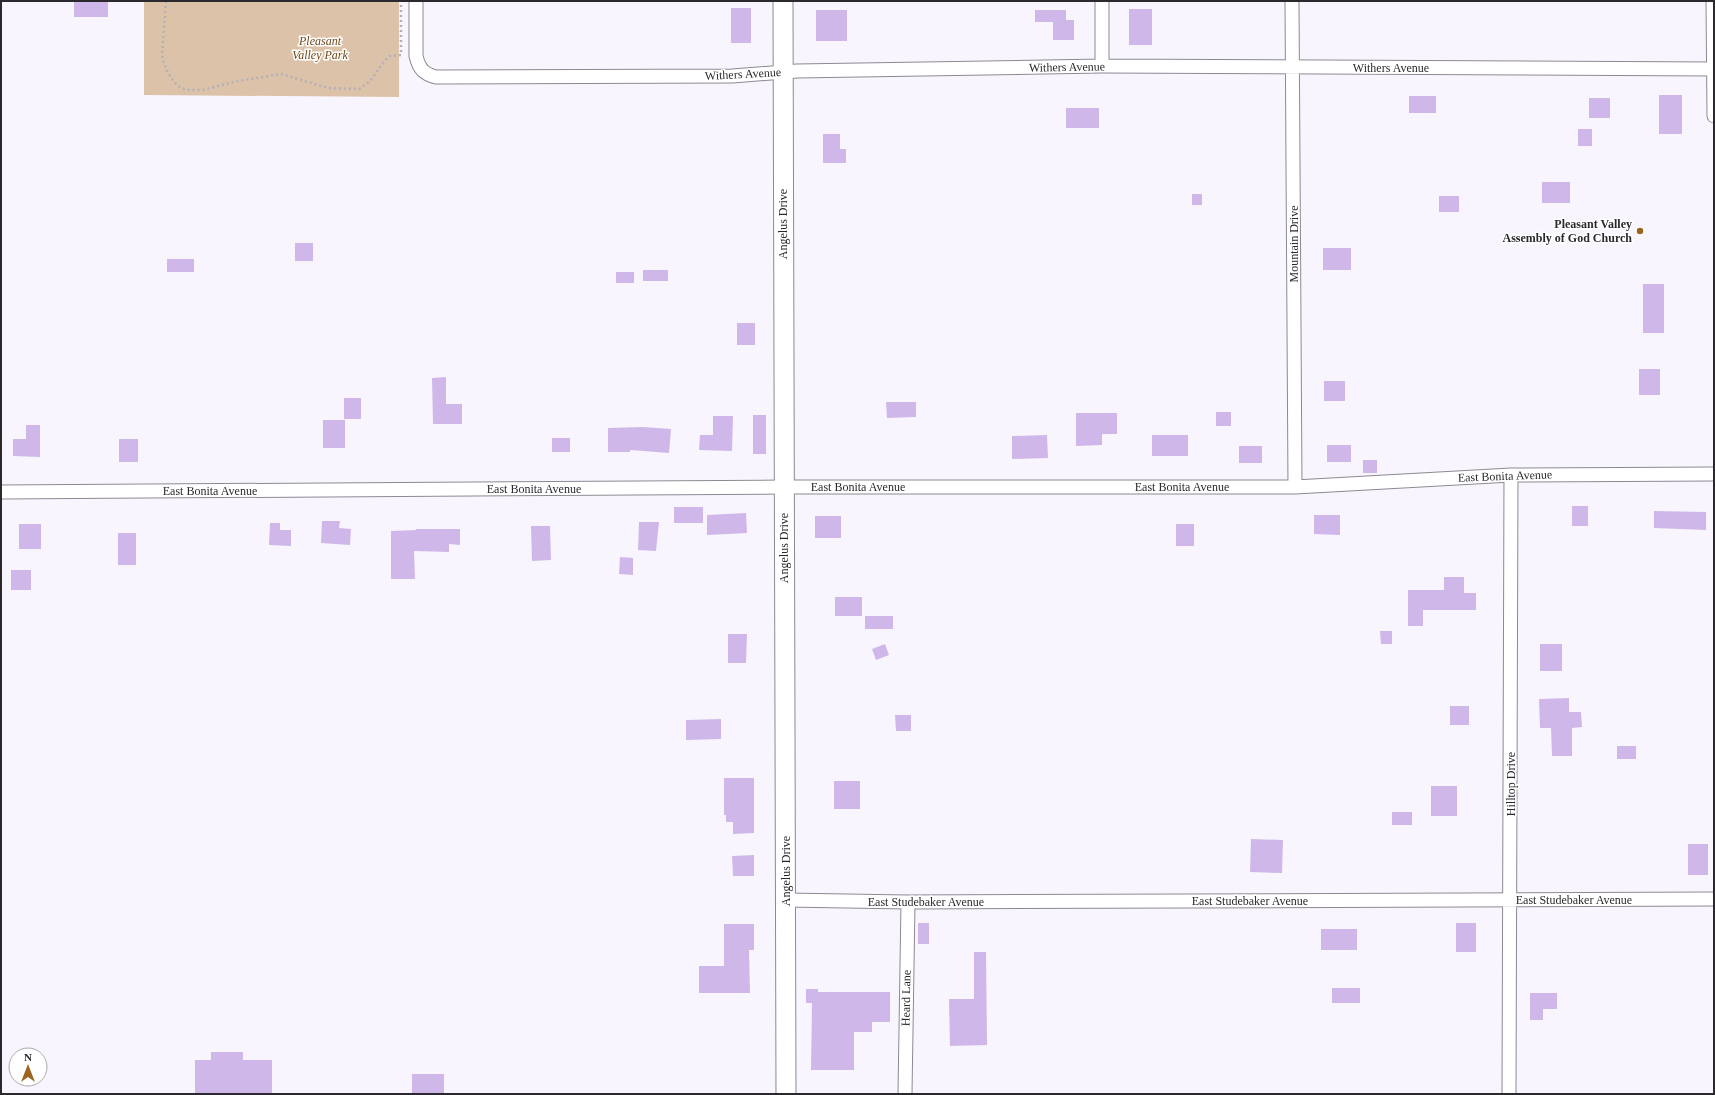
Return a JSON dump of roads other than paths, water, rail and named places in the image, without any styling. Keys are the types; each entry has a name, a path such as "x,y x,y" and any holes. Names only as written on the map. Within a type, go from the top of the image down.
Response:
{"street":[{"name":"Withers Avenue","path":"416,1 416,56 422,71 428,75 436,77 732,76 783,72 1102,66 1714,69"},
{"name":"Angelus Drive","path":"783,1 786,1094"},
{"path":"1102,1 1102,66"},
{"name":"Mountain Drive","path":"1292,1 1296,487"},
{"path":"1713,1 1714,116"},
{"name":"East Bonita Avenue","path":"1,492 784,487 1296,487 1511,475 1714,474"},
{"name":"Hilltop Drive","path":"1509,1094 1511,475"},
{"name":"East Studebaker Avenue","path":"786,900 908,902 1714,899"},
{"name":"Heard Lane","path":"904,1094 908,902"}],"place":[{"name":"Pleasant Valley Assembly of God Church","path":"1640,231"}],"park label":[{"name":"Pleasant Valley Park","path":"320,48"}]}
